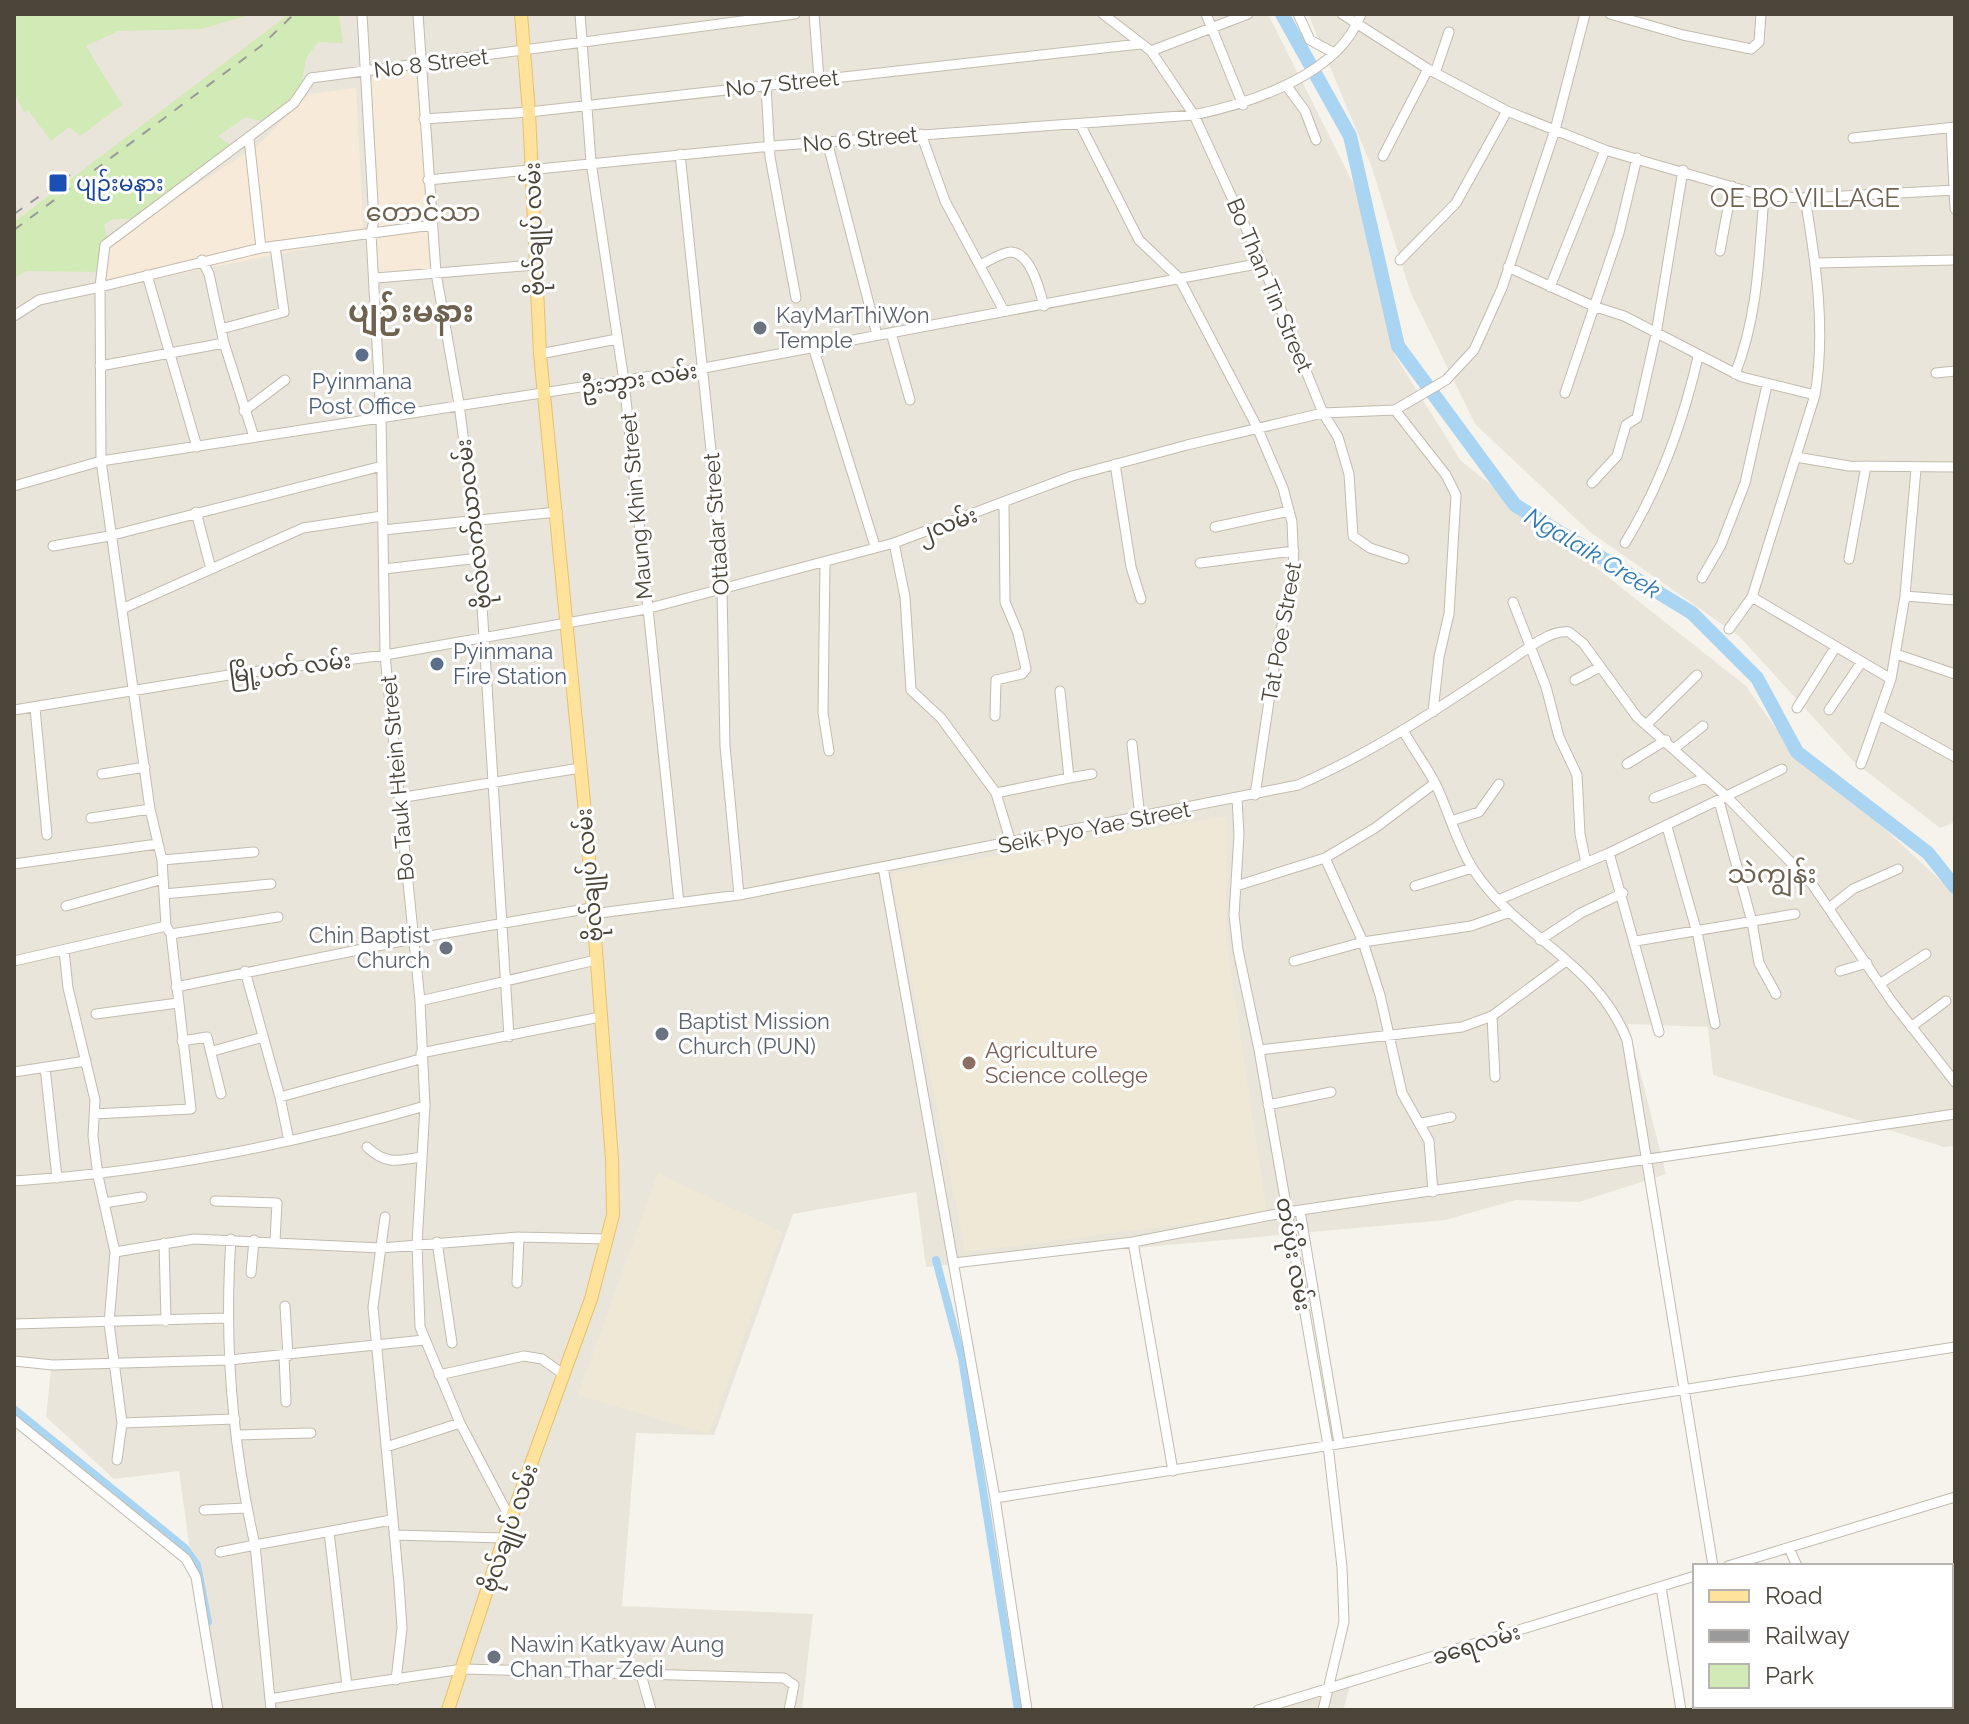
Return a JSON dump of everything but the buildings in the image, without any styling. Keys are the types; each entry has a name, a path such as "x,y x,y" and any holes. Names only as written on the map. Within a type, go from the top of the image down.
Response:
{"main road":[{"name":"ဗိုလ်ချုပ် လမ်း","path":"448,1710 608,1239 613,1215 612,1159 580,768 540,354 529,112 521,14"}],"street":[{"name":"Bo Tauk Htein Street","path":"362,14 374,220 371,234 376,278 381,416 385,655 420,1001 425,1106 417,1244 424,1340 460,1423 511,1520"},
{"name":"ဗိုလ်လက်ယာလမ်း","path":"418,14 436,273 459,404 479,558 509,1037"},
{"name":"Maung Khin Street","path":"580,14 591,162 624,381 679,903"},
{"name":"No 8 Street","path":"94,1114 191,1109 162,860 150,809 124,608 109,536 101,461 102,249 294,103 309,79 523,53 795,14"},
{"path":"814,14 819,79"},
{"name":"Bo Than Tin Street","path":"1103,14 1151,51 1194,115 1262,263 1323,413 1344,455 1353,536 1370,548 1404,559"},
{"path":"1206,14 1215,29 1243,105"},
{"path":"1151,51 1248,14"},
{"path":"1298,14 1310,40 1334,53"},
{"path":"1342,14 1359,19 1432,71 1507,111 1605,150 1683,170 1764,196 1805,198 1955,190"},
{"path":"1433,712 1439,657 1449,614 1456,495 1446,475 1398,408 1446,380 1474,350 1508,267 1555,130 1585,14"},
{"path":"1610,14 1740,48 1755,48 1759,42 1761,14"},
{"name":"No 6 Street","path":"428,180 827,141 1194,115 1243,105 1287,85 1334,53 1359,19"},
{"path":"1383,156 1432,71 1449,32"},
{"name":"No 7 Street","path":"424,119 529,112 1140,44"},
{"path":"766,85 772,146 770,157 796,298"},
{"path":"1287,85 1305,111 1316,140"},
{"path":"1400,260 1456,203 1507,111"},
{"name":"Tat Poe Street","path":"1080,124 1139,240 1179,278 1257,427 1289,511 1294,570 1276,654 1255,795"},
{"path":"1853,138 1953,127 1955,209"},
{"path":"921,134 945,201 1004,311"},
{"path":"249,139 261,248"},
{"path":"827,141 877,335"},
{"path":"1550,287 1605,150"},
{"name":"Ottadar Street","path":"680,154 704,368 722,589 725,746 739,895"},
{"path":"1565,393 1619,233 1637,158"},
{"path":"1592,483 1617,456 1626,425 1637,418 1656,334 1683,170"},
{"path":"1720,251 1732,186"},
{"path":"1735,374 1746,347 1756,297 1764,196"},
{"path":"1729,629 1752,597 1815,395 1819,369 1816,263 1805,198"},
{"path":"14,316 39,300 202,260 261,248 432,225"},
{"path":"221,329 284,312 275,246"},
{"path":"980,265 1009,252 1016,253 1033,274 1044,306"},
{"path":"202,260 209,274 224,343 254,437"},
{"path":"1816,263 1955,260"},
{"name":"ဦးဘွား လမ်း","path":"14,486 101,461 814,350 877,335 1262,263"},
{"path":"376,278 534,265"},
{"path":"1508,267 1593,306 1624,316 1735,374 1767,385 1815,395"},
{"path":"147,275 197,447"},
{"path":"891,333 910,400"},
{"path":"540,354 617,339"},
{"path":"100,366 224,343"},
{"path":"814,350 875,546"},
{"path":"1625,543 1660,479 1689,397 1698,357"},
{"path":"1936,373 1955,371"},
{"path":"244,411 285,380"},
{"path":"1702,578 1721,545 1749,472 1767,385"},
{"name":"၂လမ်း","path":"567,623 646,609 825,563 875,546 894,543 1072,476 1257,427 1323,413 1398,408"},
{"path":"1796,457 1866,466 1916,469 1955,467"},
{"path":"1115,464 1131,567 1141,599"},
{"path":"53,546 109,536 382,466"},
{"path":"1849,559 1866,466"},
{"path":"1861,764 1891,679 1896,654 1905,596 1916,469"},
{"path":"995,716 996,680 1022,674 1026,669 1018,633 1005,602 1004,504"},
{"path":"1215,527 1289,511"},
{"path":"196,512 211,569"},
{"path":"383,530 557,512"},
{"path":"124,608 303,528 382,516"},
{"path":"894,543 905,597 911,690 941,718 996,793 1011,843"},
{"path":"1200,563 1294,551"},
{"path":"384,569 479,558"},
{"path":"825,563 823,713 829,751"},
{"path":"1905,596 1955,600"},
{"path":"1752,597 1891,679"},
{"path":"1513,602 1532,646 1559,737 1577,775 1580,834 1586,863"},
{"name":"မြို့ပတ် လမ်း","path":"14,710 235,674 385,655 567,623"},
{"name":"Seik Pyo Yae Street","path":"176,987 412,939 592,911 739,895 1255,795 1298,785 1350,763 1404,732 1556,633 1576,635 1600,667"},
{"path":"1797,708 1835,648"},
{"path":"1896,654 1955,674"},
{"path":"1829,710 1861,663"},
{"path":"1575,680 1600,667 1625,703 1646,725 1675,748 1812,884 1911,1027 1955,1082"},
{"path":"1646,725 1697,675"},
{"path":"1060,691 1069,778"},
{"path":"35,708 47,835"},
{"path":"1879,715 1955,757"},
{"path":"1675,748 1703,726"},
{"path":"1404,732 1435,783 1472,868 1510,912 1595,985 1624,1032 1713,1564"},
{"path":"1627,764 1666,740"},
{"path":"1132,744 1140,818"},
{"path":"102,774 145,767"},
{"path":"399,798 580,768"},
{"path":"1498,900 1667,827 1782,769"},
{"path":"996,793 1092,774"},
{"path":"1654,798 1705,778"},
{"path":"1236,886 1325,858 1375,828 1435,783"},
{"path":"1451,821 1479,812 1499,784"},
{"name":"တပ်ပိုး လမ်း","path":"1237,798 1236,938 1259,1050 1328,1445 1344,1597 1344,1622 1323,1710"},
{"path":"1723,799 1759,963 1776,994"},
{"path":"91,818 150,809"},
{"path":"1667,827 1696,932 1715,1024"},
{"path":"14,864 157,844"},
{"path":"162,860 254,852"},
{"path":"1609,853 1623,893 1659,1032"},
{"path":"1325,858 1363,942 1380,995 1402,1093 1422,1123 1429,1141 1433,1192"},
{"path":"883,867 995,1498 1027,1710"},
{"path":"1415,886 1472,868"},
{"path":"1829,908 1853,889 1898,869"},
{"path":"66,906 163,879"},
{"path":"164,894 271,884"},
{"path":"1540,940 1581,913 1623,893"},
{"path":"1294,961 1363,942 1471,926 1510,912"},
{"path":"1636,941 1795,914"},
{"path":"14,961 168,930 278,917"},
{"path":"64,950 68,988 86,1061 94,1114 98,1176 115,1252 109,1323 122,1423 117,1460"},
{"path":"1881,983 1926,954"},
{"path":"420,1001 596,960"},
{"path":"1259,1050 1462,1027 1492,1016 1566,961"},
{"path":"1840,971 1867,963"},
{"path":"245,971 289,1141"},
{"path":"1911,1027 1946,1001"},
{"path":"96,1014 178,1003"},
{"path":"1492,1016 1495,1077"},
{"path":"280,1097 421,1056 600,1017"},
{"path":"182,1041 207,1037 213,1051 221,1094"},
{"path":"213,1051 263,1037"},
{"path":"14,1072 86,1061"},
{"path":"1946,1071 1955,1063"},
{"path":"45,1067 57,1178"},
{"path":"1268,1105 1331,1092"},
{"path":"14,1181 98,1176 289,1141 425,1106"},
{"path":"954,1263 1133,1242 1287,1212 1955,1114"},
{"path":"1422,1123 1451,1117"},
{"path":"367,1147 380,1160 392,1162 421,1157"},
{"path":"104,1203 142,1197"},
{"path":"215,1201 277,1203 275,1241"},
{"path":"1300,1211 1339,1443"},
{"path":"385,1217 373,1307 402,1628 396,1680"},
{"path":"115,1252 164,1243 231,1239 381,1248 519,1237 608,1239"},
{"path":"517,1283 519,1237"},
{"path":"231,1239 226,1318 229,1360 246,1508 255,1545 271,1710"},
{"path":"251,1273 257,1262 254,1240"},
{"path":"437,1242 452,1343"},
{"path":"1133,1242 1173,1471"},
{"path":"164,1243 166,1321"},
{"path":"285,1306 286,1402"},
{"path":"14,1324 226,1318"},
{"path":"14,1361 53,1365 229,1360 424,1340"},
{"path":"995,1498 1955,1347"},
{"path":"439,1375 524,1356 542,1359 563,1374"},
{"path":"122,1423 235,1419"},
{"path":"14,1420 186,1559 196,1577 218,1710"},
{"path":"386,1447 460,1423"},
{"path":"237,1435 311,1433"},
{"path":"1735,1564 1955,1497"},
{"path":"204,1510 246,1508"},
{"path":"220,1552 391,1520"},
{"path":"329,1532 347,1686"},
{"path":"394,1535 504,1538"},
{"path":"1789,1548 1796,1564"},
{"name":"ခရေလမ်း","path":"1258,1710 1693,1577"},
{"path":"1661,1587 1681,1710"},
{"path":"270,1699 463,1669 640,1671 784,1678 794,1685 789,1710"},
{"path":"640,1671 651,1710"}],"shaded area":[{"path":"14,14 1268,14 1354,185 1394,354 1461,461 1746,686 1793,753 1885,829 1955,894 1955,1146 1944,1147 1713,1075 1708,1027 1628,1024 1666,1174 1579,1202 1516,1200 1445,1220 926,1267 916,1192 793,1214 714,1435 636,1433 622,1606 813,1614 802,1710 212,1710 179,1471 114,1479 46,1417 52,1359 14,1362"},
{"path":"1308,14 1955,14 1955,822 1940,828 1853,761 1739,636 1590,532 1475,424 1410,291 1371,165"},
{"path":"420,70 436,273 376,278 369,77"},
{"path":"356,88 364,237 104,289 108,243 258,145 309,94"},
{"name":"Agriculture Science college","path":"1227,816 1226,939 1267,1213 965,1252 891,874"},
{"path":"658,1173 782,1232 709,1434 578,1395"},
{"path":"1354,1673 1343,1710 1255,1710"}],"green space":[{"path":"14,14 252,14 202,29 118,31 86,46 122,105 80,136 69,127 51,141 29,111 24,112 14,93"},
{"path":"289,14 339,14 343,43 318,42 306,58 301,88 264,122 246,117 218,136 234,148 132,219 113,219 104,225 108,243 101,272 26,271 14,279 14,222"}],"waterway":[{"name":"Ngalaik Creek","path":"1282,14 1350,136 1398,346 1515,505 1692,613 1757,678 1797,752 1928,853 1955,887"},
{"path":"936,1260 962,1358 1018,1710"},
{"path":"14,1409 185,1548 197,1565 208,1622"}],"railway":[{"path":"14,230 261,46 292,16"},
{"path":"14,214 70,175"}],"place":[{"name":"ပျဉ်းမနား","path":"58,183"},
{"name":"KayMarThiWon Temple","path":"760,328"},
{"name":"Pyinmana Post Office","path":"362,355"},
{"name":"Pyinmana Fire Station","path":"437,664"},
{"name":"Chin Baptist Church","path":"446,948"},
{"name":"Baptist Mission Church (PUN)","path":"662,1034"},
{"name":"Agriculture Science college","path":"969,1063"},
{"name":"Nawin Katkyaw Aung Chan Thar Zedi","path":"494,1657"}],"district":[{"name":"OE BO VILLAGE","path":"1805,198"},
{"name":"တောင်သာ","path":"423,212"},
{"name":"ပျဉ်းမနား","path":"411,311"},
{"name":"သဲကျွန်း","path":"1772,874"}]}
